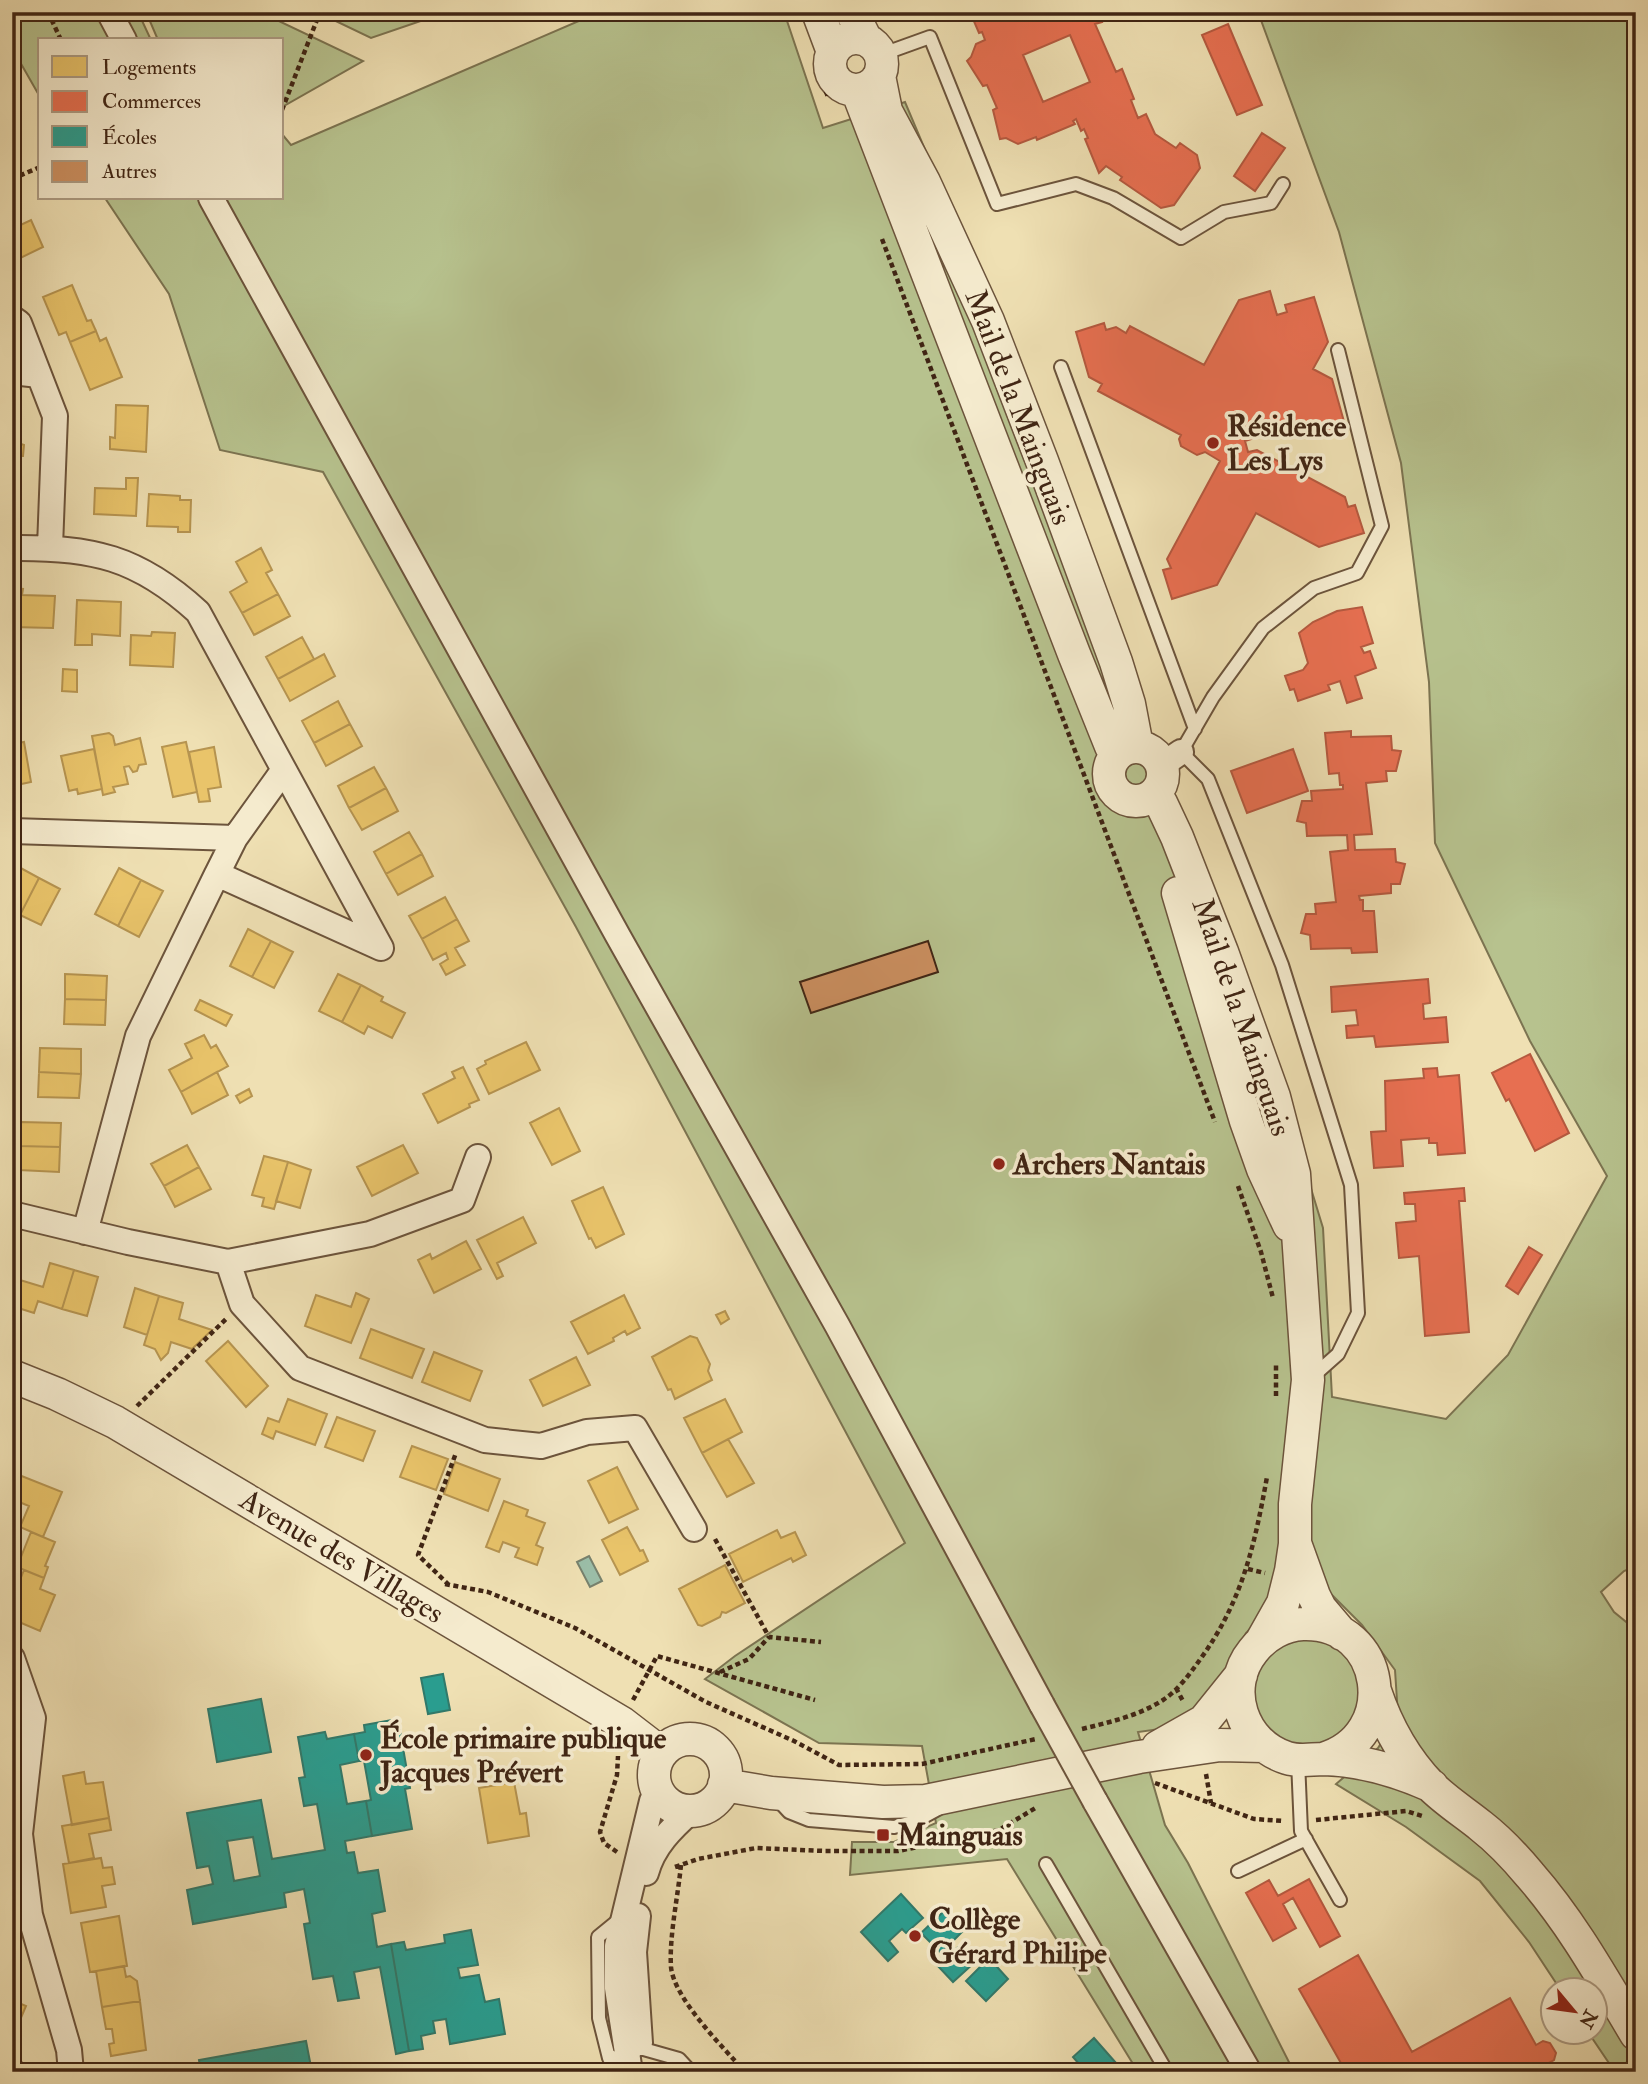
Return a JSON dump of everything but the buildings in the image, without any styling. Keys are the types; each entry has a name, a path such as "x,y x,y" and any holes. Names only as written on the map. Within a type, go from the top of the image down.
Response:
{"street":[{"path":"108,12 123,38"},
{"path":"818,12 824,57 836,79 846,87 862,72 847,40 824,57"},
{"name":"Mail de la Mainguais","path":"852,12 862,72 1074,654 1111,746 1127,750"},
{"path":"212,200 618,936 837,1325 1095,1801 1249,2072"},
{"path":"12,318 19,323 55,416 50,547"},
{"path":"12,372 39,375"},
{"path":"12,548 50,547 89,552 132,565 172,588 198,612 381,948 217,874"},
{"path":"1127,750 1152,751 1172,758 1162,781 1149,797 1126,799 1112,788 1109,770 1111,761 1127,750"},
{"path":"85,1232 138,1037 234,838 284,771"},
{"name":"Mail de la Mainguais","path":"1149,797 1161,803 1177,837 1222,953 1274,1097 1294,1174 1298,1249 1304,1287 1308,1380 1295,1504 1296,1544 1283,1603 1261,1642"},
{"path":"12,831 234,838"},
{"path":"12,1214 228,1262 370,1234 462,1200 478,1157"},
{"path":"228,1262 242,1304 300,1368 485,1440 541,1447 587,1432 635,1428 703,1532"},
{"name":"Avenue des Villages","path":"12,1377 57,1394 115,1422 621,1723 662,1753"},
{"name":"Mail de la Mainguais","path":"1296,1544 1320,1608 1342,1634"},
{"path":"1432,1786 1373,1766 1276,1754 1264,1746 1248,1729 1240,1707 1238,1686 1248,1657 1261,1642 1280,1629 1299,1625 1320,1625 1342,1634 1359,1649 1372,1674 1375,1691 1393,1738 1432,1786 1485,1829 1542,1889 1573,1932 1636,2034"},
{"path":"12,1658 33,1718 20,1834 30,1915 69,2050 71,2072"},
{"path":"1139,1757 1204,1721 1241,1675"},
{"path":"1310,1760 1345,1749 1360,1735 1371,1715 1375,1691"},
{"path":"695,1739 716,1750 723,1761 726,1773 724,1785 712,1803 692,1810 681,1810 666,1803 658,1790 654,1775 656,1763 671,1744 695,1739"},
{"path":"724,1785 771,1793 883,1802 926,1801 1139,1757 1220,1745 1264,1746"},
{"path":"635,2062 617,1988 617,1946 652,1801 658,1790"},
{"path":"635,2062 634,1952 641,1889 649,1862 668,1832 692,1810"}],"lane":[{"path":"862,72 930,37 996,204 1076,184 1113,198 1181,238 1224,212 1271,203 1283,184"},
{"path":"1308,1380 1338,1354 1359,1313 1351,1185 1282,965 1208,779 1172,758 1195,729 1213,697 1263,628 1314,588 1357,573 1382,526 1338,350"},
{"path":"1061,367 1195,729"},
{"path":"1310,1760 1301,1831 1340,1899"},
{"path":"1238,1871 1306,1839"},
{"path":"1046,1864 1167,2072"},
{"path":"635,2062 678,2059 691,2072"}],"path":[{"path":"48,12 60,38"},
{"path":"284,105 320,12"},
{"path":"824,57 862,72"},
{"path":"12,179 38,168"},
{"path":"878,229 1216,1124"},
{"path":"1237,1185 1261,1252 1273,1300"},
{"path":"132,1410 242,1304"},
{"path":"1275,1404 1276,1357"},
{"path":"449,1585 418,1555 464,1432"},
{"path":"1069,1732 1130,1716 1164,1699 1189,1675 1228,1615 1244,1578 1254,1548 1268,1473"},
{"path":"703,1532 769,1637"},
{"path":"769,1637 821,1642"},
{"path":"718,1673 749,1659 769,1637"},
{"path":"638,1859 611,1850 600,1832 618,1775 614,1737 657,1656 816,1700"},
{"path":"649,1668 706,1702 794,1741 839,1765 922,1765 1044,1737"},
{"path":"681,1864 671,1969 681,1992 704,2025 745,2072"}],"shaded area":[{"path":"12,12 138,12 150,38 38,38 38,94 12,48"},
{"path":"146,12 260,12 363,61 284,106 284,38 157,38"},
{"path":"317,12 447,12 371,38"},
{"path":"611,12 784,12 823,128 905,102 996,318 1288,1113 1323,1228 1332,1397 1446,1419 1508,1355 1607,1176 1530,1041 1435,843 1429,682 1401,463 1339,232 1258,12 1636,12 1636,1566 1624,1571 1601,1592 1614,1612 1636,1630 1636,2072 1615,2072 1597,2046 1610,2046 1610,1976 1551,1976 1529,1942 1480,1881 1406,1827 1336,1784 1378,1748 1398,1716 1395,1670 1362,1625 1331,1594 1297,1589 1264,1614 1246,1633 1213,1693 1174,1727 1138,1732 1165,1825 1188,1863 1294,2072 1138,2072 1007,1859 850,1875 852,1842 894,1842 936,1823 922,1746 819,1743 705,1679 735,1656 905,1543 576,927 323,472 220,450 169,294 106,200 284,200 284,136 291,145 588,17"},
{"path":"589,1556 602,1581 590,1587 577,1562"},
{"path":"1296,1638 1333,1642 1360,1671 1361,1709 1337,1740 1301,1749 1282,1741 1267,1729 1257,1715 1251,1695 1261,1661 1276,1646"}],"place":[{"name":"Résidence Les Lys","path":"1213,443"},
{"name":"Archers Nantais","path":"999,1164"},
{"name":"École primaire publique Jacques Prévert","path":"366,1755"},
{"name":"Mainguais","path":"883,1835"},
{"name":"Collège Gérard Philipe","path":"915,1936"}]}
